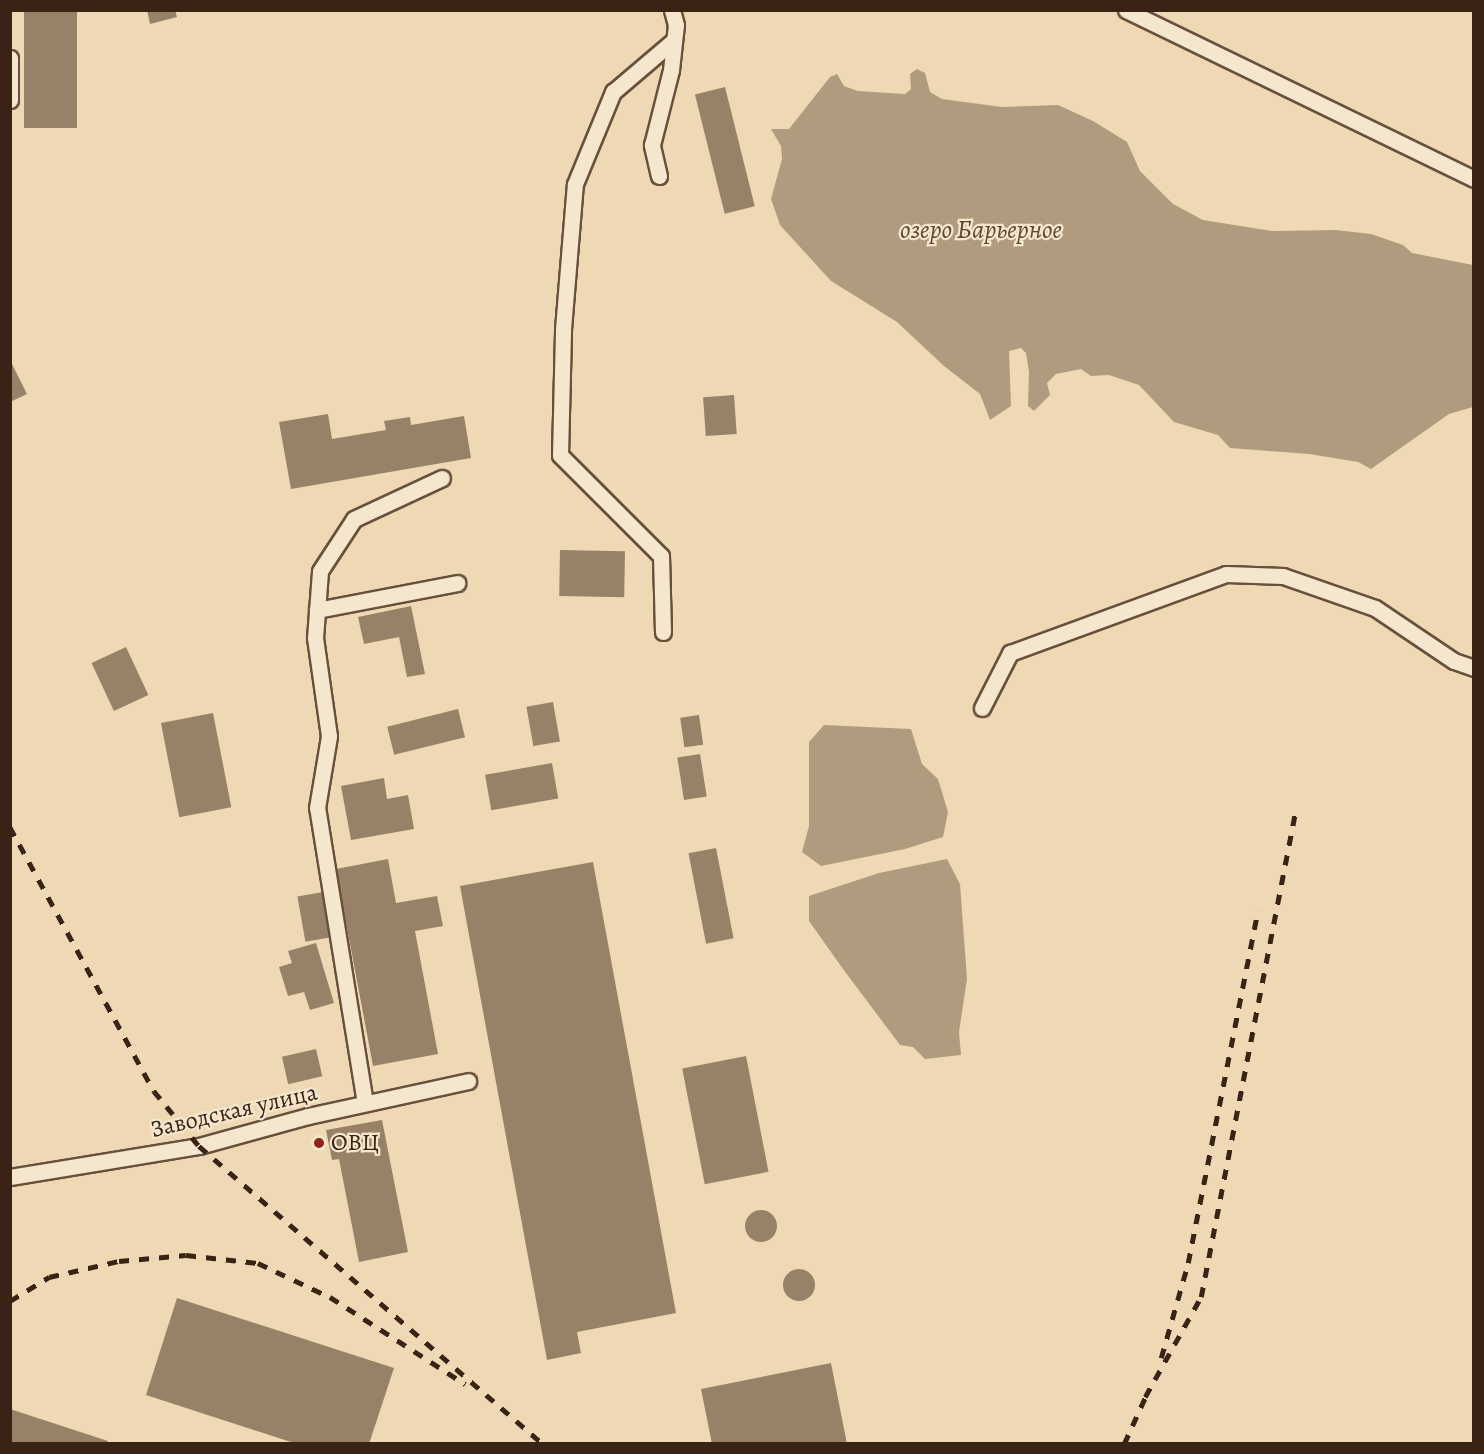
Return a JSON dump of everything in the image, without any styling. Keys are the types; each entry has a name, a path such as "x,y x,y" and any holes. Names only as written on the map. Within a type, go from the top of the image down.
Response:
{"street":[{"path":"659,176 652,145 671,70 674,40 672,10"},
{"path":"1126,10 1473,179"},
{"path":"663,633 661,556 560,454 563,329 575,184 613,92 674,40"},
{"path":"10,58 10,100"},
{"path":"365,1103 317,808 329,736 315,638 320,571 354,519 442,478"},
{"path":"982,708 1010,654 1227,574 1283,576 1375,608 1454,661 1473,668"},
{"path":"317,610 457,583"},
{"name":"Заводская улица","path":"10,1177 199,1146 308,1116 468,1081"}],"water":[{"name":"озеро Барьерное","path":"917,69 925,73 930,92 942,99 1002,107 1058,105 1093,121 1127,142 1140,171 1173,204 1203,220 1272,231 1336,230 1371,234 1403,245 1412,253 1473,265 1473,407 1449,414 1371,469 1358,462 1309,454 1230,448 1218,435 1174,422 1139,385 1109,375 1091,376 1081,369 1056,374 1047,383 1050,395 1034,411 1028,406 1029,372 1026,353 1021,348 1009,351 1011,406 990,420 980,394 944,366 897,322 831,281 780,225 771,199 782,159 781,146 771,129 789,129 830,77 837,74 844,86 858,91 905,94 911,89 910,74"},
{"path":"824,725 911,729 922,764 938,779 948,812 943,837 905,849 821,866 802,852 809,826 809,742"},
{"path":"947,859 960,884 967,979 959,1032 961,1055 925,1059 913,1047 900,1045 843,969 809,921 809,896 879,873"}],"building":[{"path":"24,10 77,10 77,128 24,128"},
{"path":"147,10 175,10 177,17 150,24"},
{"path":"725,87 755,206 725,214 695,94"},
{"path":"10,360 27,394 10,402"},
{"path":"734,395 737,434 706,436 703,397"},
{"path":"328,414 332,439 386,430 384,421 410,417 411,425 464,416 471,458 291,489 279,422"},
{"path":"560,550 625,551 624,597 559,596"},
{"path":"411,606 425,674 407,677 399,637 364,644 358,617"},
{"path":"126,647 148,695 114,711 92,663"},
{"path":"553,702 560,741 533,746 526,707"},
{"path":"458,709 465,737 394,755 387,727"},
{"path":"213,713 231,807 179,817 161,723"},
{"path":"699,715 703,745 684,747 680,718"},
{"path":"700,754 707,796 684,800 677,758"},
{"path":"552,763 558,798 491,810 485,775"},
{"path":"384,778 387,799 408,795 414,829 351,840 341,786"},
{"path":"716,848 734,938 706,944 689,853"},
{"path":"388,859 396,903 437,896 443,926 415,931 438,1054 373,1066 336,869"},
{"path":"593,862 676,1313 577,1332 581,1353 547,1360 460,886"},
{"path":"323,892 331,937 305,942 297,897"},
{"path":"316,943 334,1003 310,1010 304,992 288,996 279,967 292,963 288,951"},
{"path":"316,1049 322,1076 288,1084 282,1057"},
{"path":"746,1056 769,1172 705,1184 682,1068"},
{"path":"382,1120 408,1252 359,1262 339,1159 332,1160 326,1130"},
{"path":"761,1210 772,1215 777,1226 772,1237 761,1242 750,1237 745,1226 750,1215"},
{"path":"799,1269 810,1274 815,1285 810,1296 799,1301 788,1296 783,1285 788,1274"},
{"path":"177,1298 394,1368 369,1444 297,1444 146,1395"},
{"path":"831,1363 847,1444 712,1444 701,1389"},
{"path":"10,1409 108,1441 107,1444 10,1444"}],"railway":[{"path":"1145,1397 1201,1297 1296,810"},
{"path":"10,827 154,1091 199,1146 543,1444"},
{"path":"1161,1358 1188,1263 1258,910"},
{"path":"10,1301 49,1277 119,1261 186,1255 258,1263 330,1297 465,1384"},
{"path":"1124,1444 1149,1389"}],"place":[{"name":"ОВЦ","path":"319,1143"}]}
